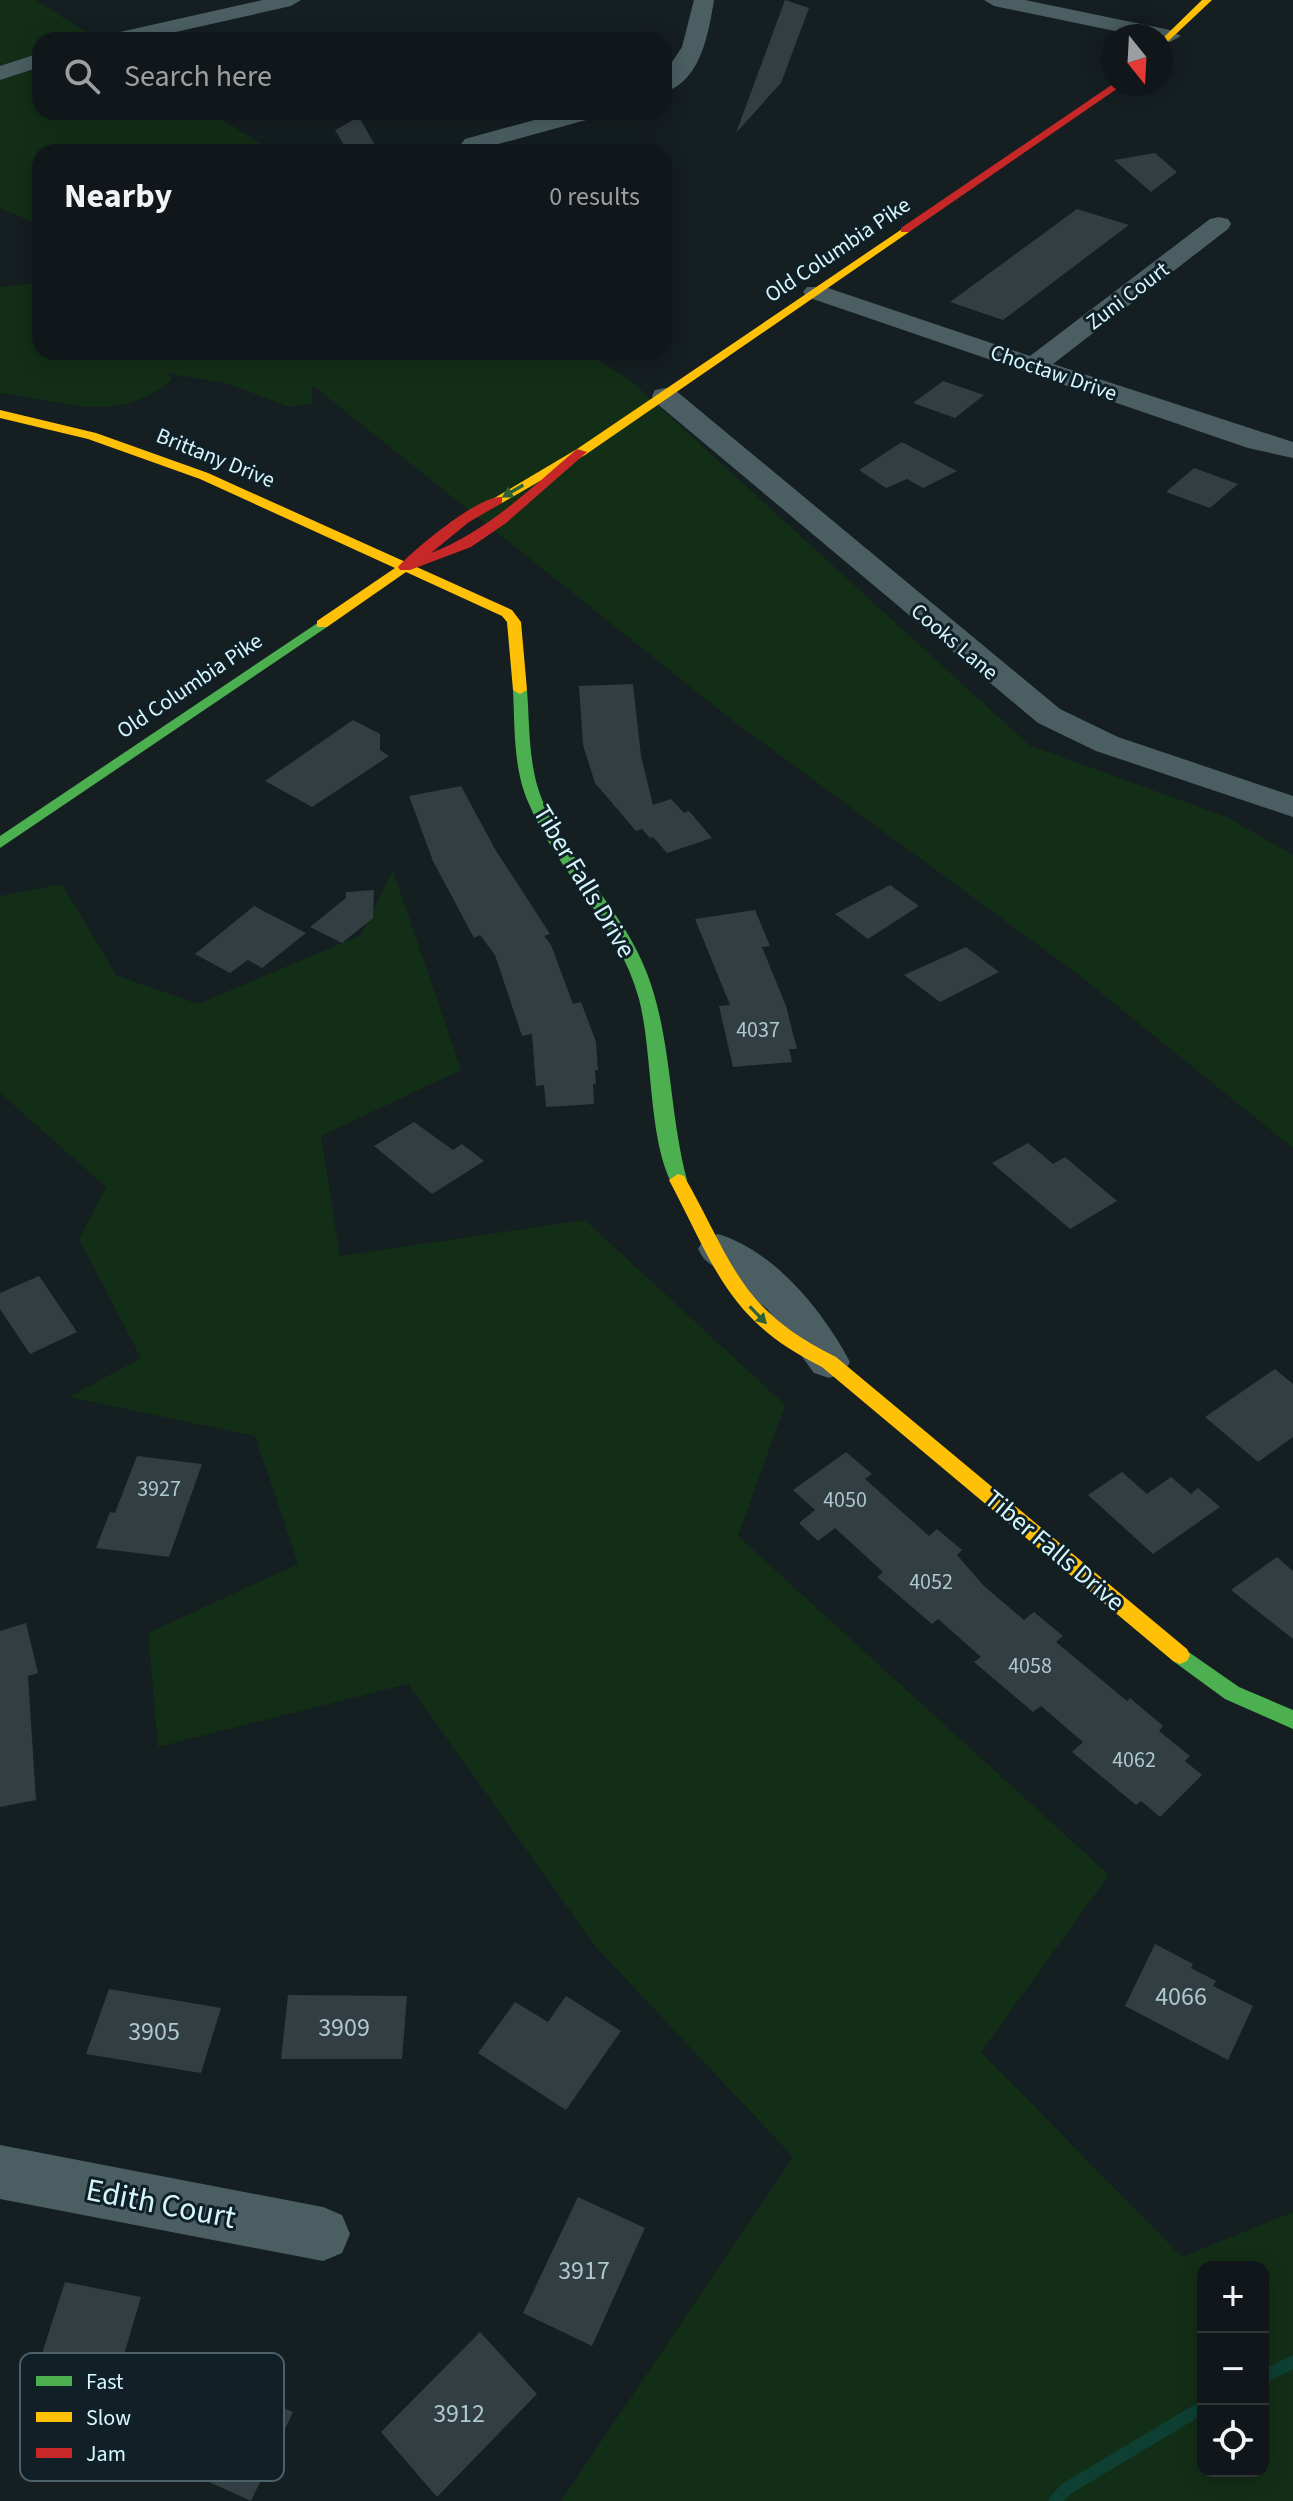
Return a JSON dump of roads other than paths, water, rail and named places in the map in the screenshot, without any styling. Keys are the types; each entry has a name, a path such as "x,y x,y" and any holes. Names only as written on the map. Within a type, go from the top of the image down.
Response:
{"street":[{"path":"147,32 291,0"},
{"path":"672,79 682,72 690,59 704,0"},
{"path":"994,0 1101,25"},
{"path":"1173,33 1207,0"},
{"path":"0,73 32,63"},
{"name":"Old Columbia Pike","path":"0,843 405,567 464,519 581,452 1102,96"},
{"path":"473,144 560,120"},
{"name":"Zuni Court","path":"1035,365 1219,224"},
{"name":"Choctaw Drive","path":"816,292 1258,442 1293,450"},
{"name":"Cooks Lane","path":"665,396 1049,716 1107,744 1293,807"},
{"name":"Brittany Drive","path":"0,414 92,436 192,471 405,567"},
{"name":"Tiber Falls Drive","path":"405,567 494,606 514,622 525,761 535,802 551,833 606,909 641,978 651,1018 667,1144 678,1180 718,1249 764,1280 793,1306 829,1362 1187,1661 1232,1693 1293,1720"},
{"name":"Edith Court","path":"0,2172 323,2234"}],"waterway":[{"path":"1269,2374 1293,2362"},
{"path":"1055,2501 1066,2489 1197,2411"}]}
